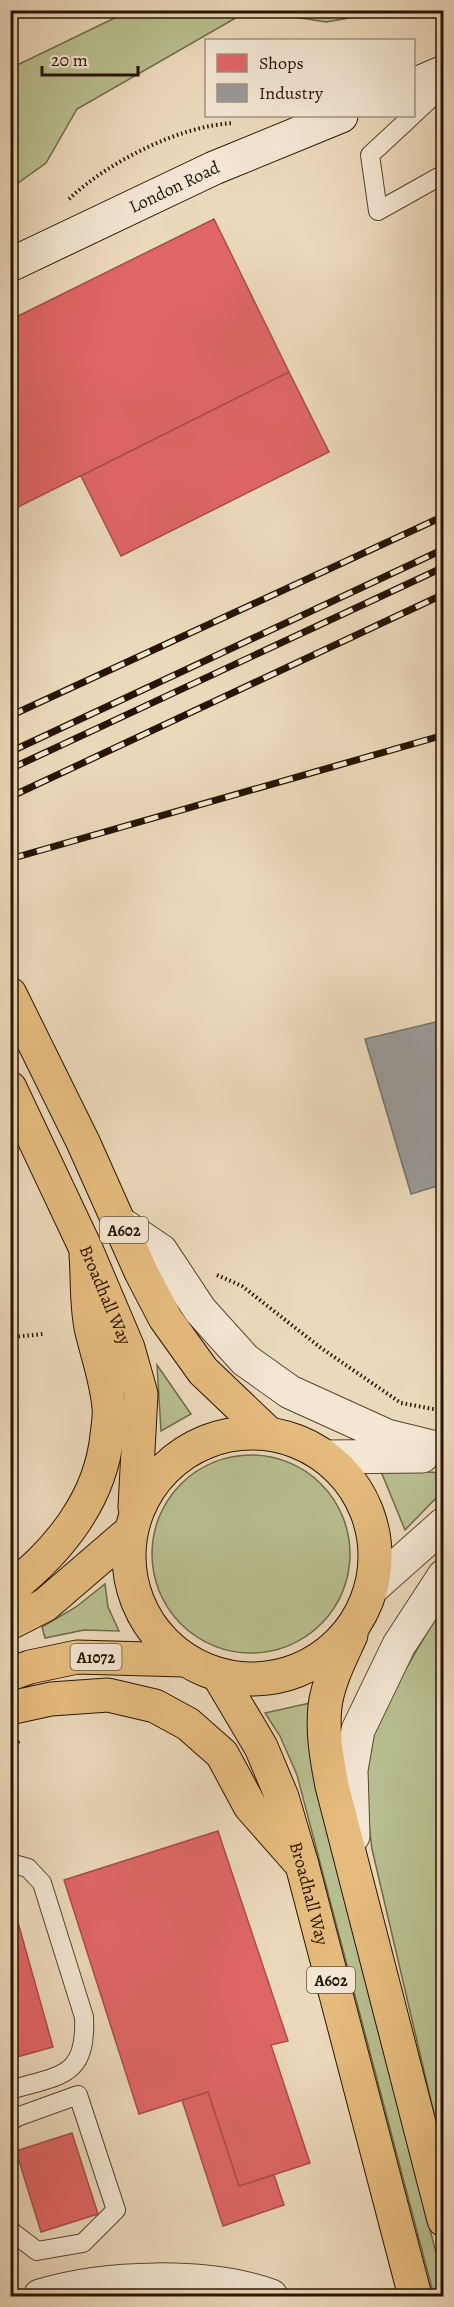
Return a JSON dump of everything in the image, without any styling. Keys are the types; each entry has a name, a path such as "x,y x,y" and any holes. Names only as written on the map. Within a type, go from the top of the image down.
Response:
{"main road":[{"name":"A602","path":"13,999 121,1224 141,1272 165,1318 203,1371 268,1432"},
{"name":"Broadhall Way","path":"10,1088 86,1249 128,1348 141,1394 139,1455 129,1568 138,1604 156,1635 184,1660"},
{"path":"10,1589 27,1576 64,1538 88,1501 105,1459 110,1410 103,1368 91,1330 86,1249"},
{"path":"10,1623 45,1605 132,1524 154,1480 185,1451 225,1434 268,1432 309,1445 327,1457 353,1483 369,1516 376,1552 366,1603 334,1649 300,1671 259,1680 219,1676 184,1660"},
{"name":"A602","path":"366,1603 336,1668 325,1705 325,1743 332,1786 444,2220"},
{"name":"A1072","path":"10,1674 30,1667 77,1657 184,1660"},
{"name":"Broadhall Way","path":"219,1676 261,1747 282,1797 302,1865 415,2296"},
{"path":"10,1708 51,1699 108,1695 155,1706 188,1724 222,1754 250,1806 302,1865"}],"street":[{"path":"415,85 444,72"},
{"name":"London Road","path":"10,266 214,168 339,117"},
{"path":"121,1224 161,1251 200,1310 245,1360 290,1392 387,1436 444,1450"},
{"path":"327,1457 444,1455"},
{"path":"366,1603 444,1524"},
{"path":"355,1878 351,1770 358,1730 399,1645 444,1576"},
{"path":"40,2296 61,2290 156,2280 219,2283 271,2296"}],"lane":[{"path":"415,113 444,86"},
{"path":"411,117 370,155 378,211 444,174"},
{"path":"10,1863 28,1868 42,1883 84,2017 85,2040 80,2058 66,2073 10,2090"},
{"path":"10,2122 17,2117 78,2095 116,2210 83,2242 38,2251 12,2232 10,2228"}],"path":[{"path":"63,204 87,182 143,149 223,123 240,122"},
{"path":"10,1264 14,1337 10,1372"},
{"path":"208,1270 242,1286 321,1348 401,1403 444,1411"},
{"path":"14,1337 43,1334"}],"green space":[{"path":"129,11 248,11 77,109 46,163 11,188 11,68"},
{"path":"256,11 373,11 372,14 326,22"},
{"path":"157,1365 191,1414 161,1431"},
{"path":"251,1455 270,1457 289,1463 306,1472 321,1484 333,1499 342,1516 348,1535 350,1554 348,1573 342,1592 333,1609 321,1624 306,1636 289,1645 270,1651 251,1653 232,1651 213,1645 196,1636 181,1624 169,1609 160,1592 154,1573 152,1554 154,1535 160,1516 169,1499 181,1484 196,1472 213,1463 232,1457"},
{"path":"380,1469 443,1473 443,1491 405,1530"},
{"path":"105,1584 108,1607 119,1631 84,1630 45,1638 42,1627 76,1607"},
{"path":"443,1605 443,2152 372,1849 364,1785 368,1741 390,1696"},
{"path":"310,1703 309,1735 312,1769 443,2280 443,2296 434,2296 297,1775 280,1736 265,1713"}],"building: Shops":[{"path":"214,219 289,372 10,511 10,320"},
{"path":"289,372 329,452 121,556 81,476"},
{"path":"218,1831 288,2041 271,2045 310,2163 239,2186 208,2092 139,2114 64,1880"},
{"path":"10,1894 53,2047 10,2059"},
{"path":"208,2092 239,2186 274,2175 284,2205 223,2226 182,2100"},
{"path":"72,2133 98,2214 41,2232 16,2151"}],"building: Industry":[{"path":"444,1020 444,1184 411,1194 365,1039"}],"railway":[{"path":"10,716 444,516"},
{"path":"10,752 444,549"},
{"path":"10,769 444,567"},
{"path":"10,797 444,594"},
{"path":"10,859 444,735"}]}
